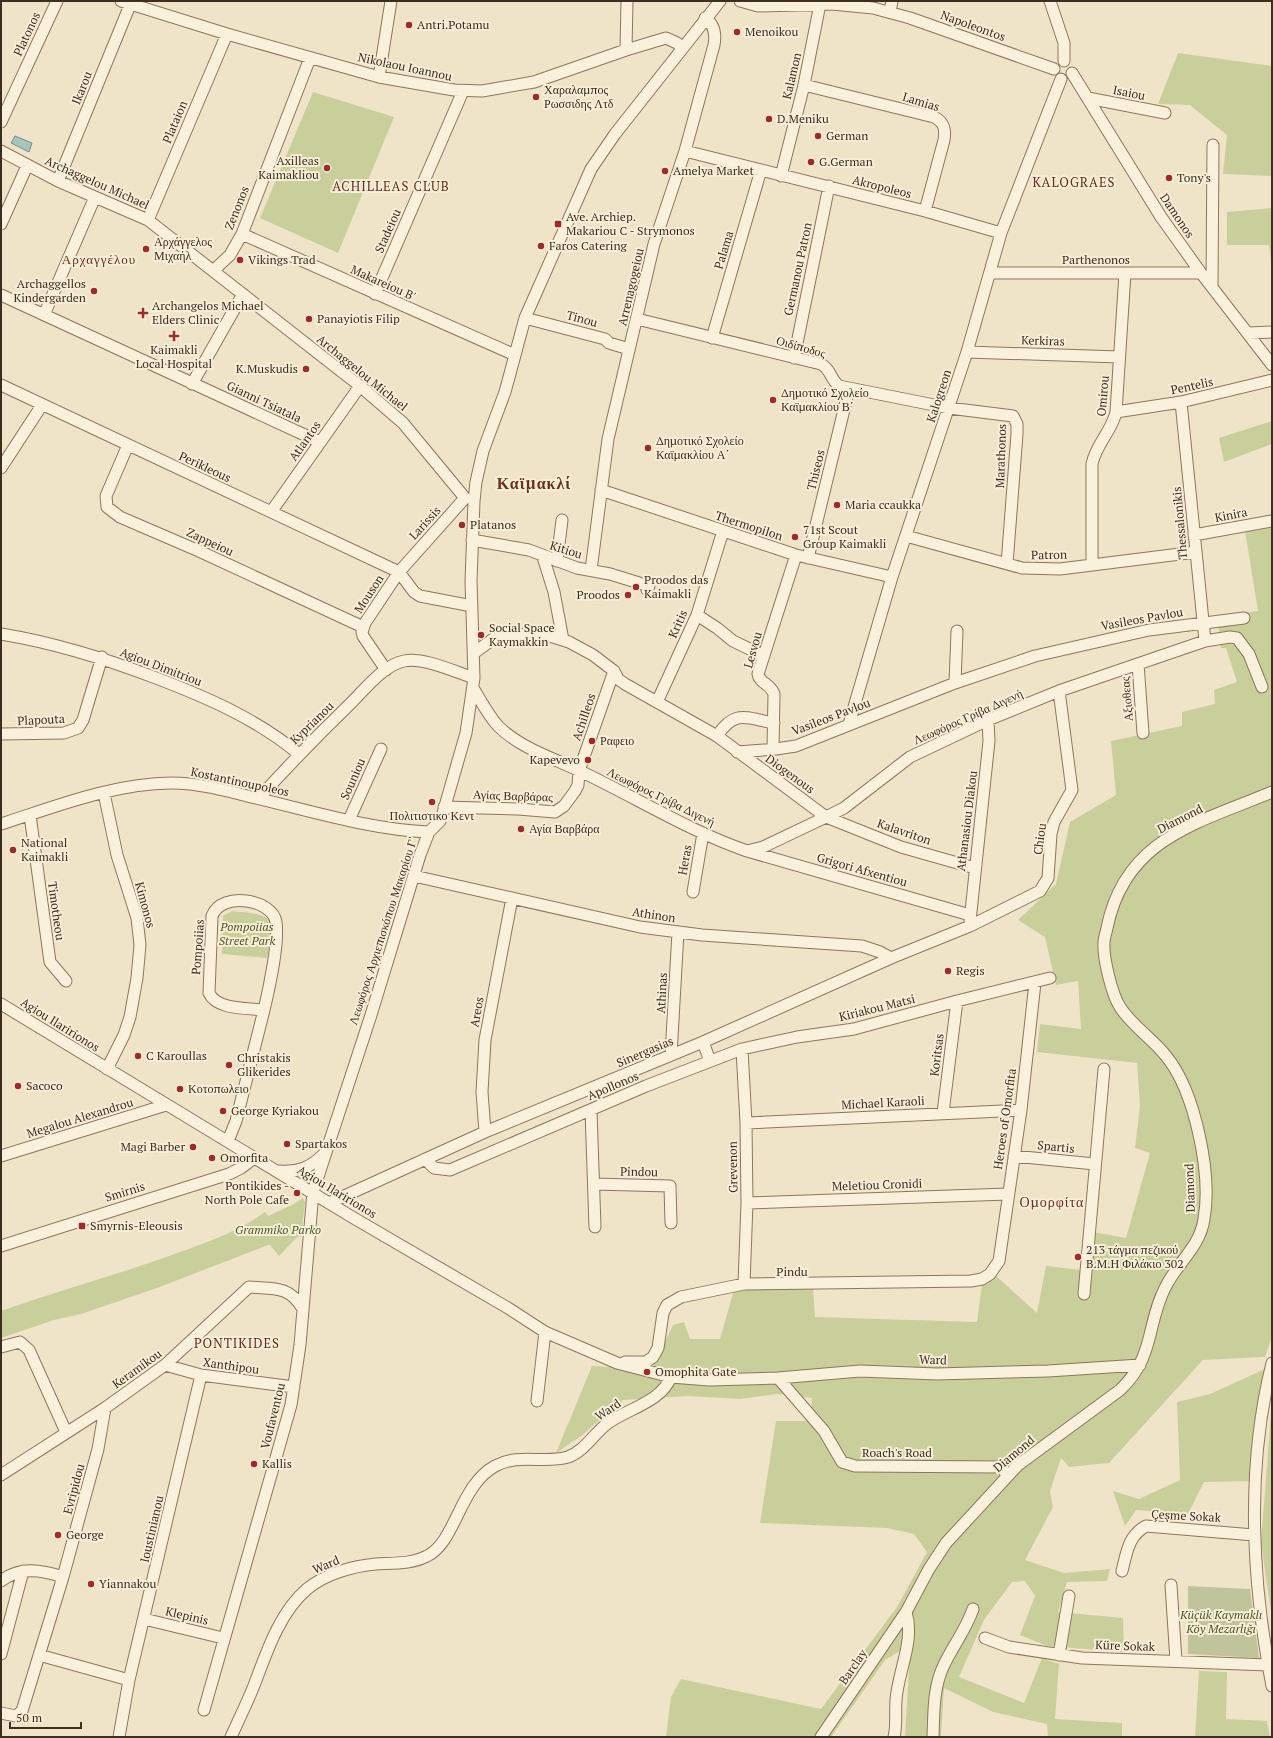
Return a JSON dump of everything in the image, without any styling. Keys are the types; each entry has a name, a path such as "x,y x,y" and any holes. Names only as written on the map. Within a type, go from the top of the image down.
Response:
{"street":[{"name":"Platonos","path":"1,122 57,1"},
{"path":"379,77 391,1"},
{"path":"626,50 628,1"},
{"name":"Λεωφόρος Αρχιεπισκόπου Μακαρίου Γ'","path":"313,1192 374,1007 414,876 429,832 440,821 458,765 474,683 472,540 469,499 483,451 505,392 526,318 591,169 615,134 705,18 720,1"},
{"name":"Napoleontos","path":"740,1 758,6 820,4 891,6 1054,69"},
{"path":"1050,1 1064,43 1064,61"},
{"name":"Nikolaou Ioannou","path":"126,3 227,34 379,77 463,91 496,89 534,82 626,50 666,38 677,43 683,48"},
{"name":"Ikarou","path":"58,181 126,3"},
{"name":"Kalamon","path":"780,176 804,85 820,4"},
{"name":"Arrenagogeiou","path":"591,570 608,439 654,244 685,151 715,41 713,27 705,18"},
{"name":"Plataion","path":"148,220 227,34"},
{"name":"Zenonos","path":"213,271 230,255 242,234 310,58"},
{"path":"1064,61 1071,66 1072,73 1069,77 1061,79 1054,73 1054,69 1060,62 1064,61"},
{"name":"Damonos","path":"1072,73 1161,217 1272,365"},
{"name":"Kalogreon","path":"849,724 892,577 967,352 1001,233 1061,79"},
{"name":"Lamias","path":"804,85 934,117 941,121 945,130 944,140 925,211"},
{"name":"Stadeiou","path":"375,294 463,91"},
{"name":"Isaiou","path":"1088,98 1165,113"},
{"path":"1212,286 1213,144"},
{"name":"Archaggelou Michael","path":"1,151 58,181 148,220 360,386 403,423 469,499"},
{"name":"Akropoleos","path":"685,151 762,170 780,176 829,186 1001,233"},
{"path":"1,224 27,166"},
{"name":"Palama","path":"712,338 762,170"},
{"name":"Germanou Patron","path":"794,358 829,186"},
{"path":"44,315 95,197"},
{"name":"Makareiou B'","path":"242,234 515,355"},
{"name":"Parthenonos","path":"990,273 1202,273"},
{"name":"Omirou","path":"1092,565 1092,464 1097,449 1113,425 1116,412 1126,273"},
{"path":"192,384 243,294"},
{"name":"Gianni Tsiatala","path":"1,295 320,442"},
{"name":"Tinou","path":"526,318 605,339 609,343 630,349"},
{"name":"Οιδίποδος","path":"637,319 826,367 835,383 849,389 949,408"},
{"path":"1249,333 1272,332"},
{"name":"Kerkiras","path":"967,352 1119,357"},
{"name":"Pentelis","path":"1116,412 1181,402 1272,380"},
{"name":"Perikleous","path":"1,385 399,572"},
{"name":"Atlantos","path":"271,512 360,386"},
{"name":"Thiseos","path":"808,558 849,389"},
{"name":"Thessalonikis","path":"1181,402 1205,641"},
{"path":"1,468 42,405"},
{"name":"Marathonos","path":"949,408 1010,414 1016,420 1017,434 1007,564"},
{"name":"Zappeiou","path":"128,445 106,496 107,508 120,517 199,551 363,627"},
{"name":"Thermopilon","path":"602,490 796,555 892,577"},
{"name":"Larissis","path":"399,572 469,499"},
{"path":"557,562 562,520"},
{"name":"Kinira","path":"1194,535 1272,521"},
{"name":"Kritis","path":"657,702 697,615 723,531"},
{"name":"Patron","path":"906,536 1022,568 1042,570 1196,552"},
{"name":"Kitiou","path":"472,540 529,550 557,562 649,586 647,590"},
{"name":"Lesvou","path":"773,749 774,694 772,688 759,678 764,656 796,555"},
{"path":"543,556 554,592 563,640"},
{"path":"399,572 414,592 420,596 472,606"},
{"name":"Mouson","path":"386,670 366,642 363,636 363,627 399,572"},
{"path":"697,615 733,641 764,656"},
{"name":"Vasileos Pavlou","path":"737,752 796,746 956,683 1049,652 1149,630 1202,622 1244,618"},
{"path":"956,683 957,631"},
{"path":"474,653 500,634 504,633 563,640 593,655 614,671 618,679 625,684 717,736 737,752"},
{"name":"Agiou Dimitriou","path":"1,634 64,647 102,657 174,685 227,708 274,735 299,754"},
{"name":"Λεωφόρος Γρίβα Διγενή","path":"474,683 498,726 512,738 537,752 579,771 703,833 747,850 764,847 826,818 844,808 910,757 988,720 1059,691 1205,641 1230,637 1237,638 1249,654 1262,687"},
{"name":"Plapouta","path":"1,734 64,733 78,728 83,720 102,657"},
{"name":"Kyprianou","path":"259,798 299,754 386,670 399,662 410,660 428,663 474,683"},
{"name":"Αξιοθεας","path":"1138,664 1143,733"},
{"name":"Achilleos","path":"579,771 614,671"},
{"name":"Chiou","path":"970,920 1033,895 1040,891 1047,882 1052,828 1072,790 1059,691"},
{"path":"717,736 726,723 737,718 774,723"},
{"name":"Athanasiou Diakou","path":"970,920 989,741 988,720"},
{"name":"Souniou","path":"349,820 381,749"},
{"name":"Diogenous","path":"737,752 826,818"},
{"name":"Αγίας Βαρβάρας","path":"444,807 518,809 555,812 564,806 575,791 578,785 579,771"},
{"name":"Kostantinoupoleos","path":"1,824 104,793 134,786 171,783 204,786 392,830 429,832"},
{"name":"Diamond","path":"906,1612 929,1568 946,1543 1007,1475 1018,1465 1120,1390 1127,1383 1140,1366 1147,1349 1156,1312 1165,1288 1175,1270 1192,1251 1200,1235 1206,1207 1206,1177 1191,1102 1179,1073 1152,1040 1120,1007 1111,985 1104,943 1110,914 1118,890 1129,872 1142,858 1164,839 1272,792"},
{"name":"Kimonos","path":"104,793 114,844 137,918 140,945 137,978 130,1017 124,1035 106,1069"},
{"name":"Timotheou","path":"30,815 50,962 66,981"},
{"name":"Kalavriton","path":"826,818 901,847 975,868"},
{"name":"Heras","path":"693,892 703,833"},
{"name":"Grigori Afxentiou","path":"747,850 970,920"},
{"name":"Athinon","path":"414,876 640,927 678,932 862,946 873,949 892,958"},
{"name":"Areos","path":"485,1132 482,1092 484,1047 512,898"},
{"name":"Pompoiias","path":"228,1141 236,1121 264,1010 275,948 275,918 267,908 259,905 234,900 225,902 217,908 212,916 209,993 213,999 220,1004 264,1010"},
{"name":"Sinergasias","path":"329,1202 485,1132 703,1042 892,958 970,920"},
{"name":"Athinas","path":"671,1055 678,932"},
{"name":"Kiriakou Matsi","path":"710,1061 742,1049 797,1037 854,1029 1050,978"},
{"name":"Heroes of Omorfita","path":"1000,1258 1021,1110 1035,983"},
{"name":"Koritsas","path":"943,1113 957,1001"},
{"name":"Agiou Ilaririonos","path":"1,1004 106,1069 508,1308 545,1332 578,1348 623,1365 671,1376"},
{"path":"703,1042 710,1061"},
{"name":"Grevenon","path":"742,1049 746,1123 747,1203 744,1284"},
{"name":"Apollonos","path":"425,1159 434,1168 450,1170 710,1061"},
{"path":"1084,1294 1094,1164 1104,1069"},
{"name":"Megalou Alexandrou","path":"1,1156 166,1105"},
{"path":"591,1110 595,1227"},
{"name":"Michael Karaoli","path":"746,1123 1021,1110"},
{"path":"515,1120 528,1136"},
{"path":"276,1171 293,1172 307,1168 325,1153"},
{"name":"Spartis","path":"1014,1156 1094,1164"},
{"name":"Smirnis","path":"1,1246 229,1174 241,1168 254,1158"},
{"name":"Pindou","path":"594,1184 670,1186 671,1223"},
{"name":"Voufaventou","path":"204,1710 223,1638 286,1424 294,1387 303,1309 313,1192"},
{"name":"Meletiou Cronidi","path":"747,1203 1008,1194"},
{"name":"Pindu","path":"623,1365 626,1361 646,1362 653,1358 658,1348 664,1313 667,1305 672,1300 691,1294 744,1284 971,1281 982,1279 990,1274 996,1268 1000,1258"},
{"path":"282,1290 296,1284 306,1274"},
{"name":"Keramikou","path":"1,1475 105,1408 165,1366 249,1287 282,1290"},
{"path":"282,1290 291,1293 303,1309"},
{"path":"537,1401 545,1332"},
{"path":"1,1347 20,1342 29,1350 66,1432"},
{"path":"1272,1363 1260,1420 1254,1534 1268,1665 1272,1686"},
{"name":"Xanthipou","path":"165,1366 201,1375 294,1387"},
{"name":"Ward","path":"231,1737 280,1625 306,1590 318,1582 351,1569 373,1565 416,1561 430,1555 441,1544 473,1485 495,1466 511,1460 557,1459 570,1456 584,1447 607,1424 652,1399 668,1385 671,1376 709,1380 778,1378 860,1370 937,1374 1048,1371 1140,1366"},
{"name":"Ioustinianou","path":"119,1737 130,1680 201,1375"},
{"name":"Roach's Road","path":"778,1378 824,1432 842,1462 855,1466 1002,1467 1007,1475"},
{"name":"Evripidou","path":"1,1713 16,1716 22,1711 63,1577 98,1448 105,1408"},
{"name":"Çeşme Sokak","path":"1122,1571 1130,1543 1136,1532 1146,1526 1254,1534"},
{"path":"1,1581 10,1575 23,1571 40,1571 63,1577"},
{"path":"1,1654 23,1571"},
{"path":"1171,1585 1176,1661"},
{"path":"1059,1655 1069,1596"},
{"path":"933,1737 934,1697 942,1668 968,1623 973,1609"},
{"path":"894,1737 895,1701 909,1638 909,1620 906,1612"},
{"name":"Barclay","path":"821,1737 906,1612"},
{"name":"Klepinis","path":"144,1619 223,1638"},
{"name":"Küre Sokak","path":"985,1638 1009,1647 1082,1658 1268,1665"},
{"path":"39,1656 130,1680"}],"green space":[{"path":"1178,53 1272,66 1272,176 1223,174 1227,135 1190,105 1158,104"},
{"name":"Axilleas Kaimakliou","path":"313,92 394,117 338,253 260,218"},
{"path":"1272,208 1272,270 1269,245 1227,245 1227,212"},
{"path":"1272,421 1272,444 1224,462 1219,438"},
{"path":"1272,526 1272,1337 1265,1357 1203,1360 1109,1463 1069,1467 1061,1458 1050,1491 1053,1507 1025,1560 1064,1573 1110,1569 1107,1581 1067,1582 1058,1612 1123,1618 1124,1652 1047,1646 1020,1635 1035,1596 1025,1581 1012,1582 984,1620 959,1677 1024,1703 1042,1658 1059,1664 1055,1719 1122,1723 1122,1737 1048,1737 1047,1724 993,1712 944,1688 941,1737 905,1737 909,1668 913,1643 885,1660 831,1737 666,1737 671,1697 681,1679 821,1709 897,1607 927,1552 914,1534 887,1528 760,1523 776,1421 810,1421 812,1398 777,1394 740,1399 688,1396 623,1400 581,1436 556,1453 592,1366 652,1369 673,1325 684,1322 690,1339 720,1339 734,1290 813,1289 815,1317 977,1322 982,1284 996,1276 1037,1313 1046,1266 1090,1271 1093,1232 1126,1238 1150,1153 1135,1148 1140,1106 1137,1063 1037,1052 1040,1024 1081,1029 1078,981 1056,985 1045,937 1018,920 1056,884 1070,822 1116,795 1111,741 1182,726 1182,712 1215,704 1214,690 1237,682 1226,648 1221,648 1217,616 1258,611 1245,531"},
{"name":"Pompoiias Street Park","path":"232,911 260,915 265,917 273,924 267,958 222,954 223,916"},
{"name":"Grammiko Parko","path":"303,1198 305,1202 301,1236 296,1238 279,1256 270,1245 268,1245 157,1288 81,1314 54,1320 1,1338 1,1311 135,1268 202,1244 245,1225 265,1212 268,1216 294,1204"},
{"path":"1265,1369 1254,1430 1252,1481 1204,1482 1188,1514 1136,1510 1125,1526 1113,1491 1139,1499 1180,1480 1177,1402 1210,1394"},
{"path":"1272,1400 1272,1618 1261,1543"},
{"name":"Küçük Kaymaklı Köy Mezarlığı","path":"1188,1586 1250,1589 1259,1658 1188,1654"},
{"path":"1199,1671 1227,1672 1226,1719 1267,1721 1270,1737 1195,1737"}],"water":[{"path":"15,136 32,143 29,152 11,143"}],"place":[{"name":"Antri.Potamu","path":"409,25"},
{"name":"Menoikou","path":"737,32"},
{"name":"Χαραλαμπος Ρωσσιδης Λτδ","path":"536,97"},
{"name":"D.Meniku","path":"769,119"},
{"name":"German","path":"818,136"},
{"name":"G.German","path":"811,162"},
{"name":"Axilleas Kaimakliou","path":"327,168"},
{"name":"Amelya Market","path":"665,171"},
{"name":"Tony's","path":"1169,178"},
{"name":"Ave. Archiep. Makariou C - Strymonos","path":"558,224"},
{"name":"Faros Catering","path":"541,246"},
{"name":"Αρχάγγελος Μιχαήλ","path":"146,249"},
{"name":"Vikings Trad","path":"240,260"},
{"name":"Archaggellos Kindergarden","path":"94,291"},
{"name":"Archangelos Michael Elders Clinic","path":"143,313"},
{"name":"Panayiotis Filip","path":"309,319"},
{"name":"Kaimakli Local Hospital","path":"174,336"},
{"name":"K.Muskudis","path":"306,369"},
{"name":"Δημοτικό Σχολείο Καϊμακλίου Β΄","path":"773,400"},
{"name":"Δημοτικό Σχολείο Καϊμακλίου Α΄","path":"648,448"},
{"name":"Maria ccaukka","path":"837,505"},
{"name":"Platanos","path":"462,525"},
{"name":"71st Scout Group Kaimakli","path":"795,537"},
{"name":"Proodos das Kaimakli","path":"636,587"},
{"name":"Proodos","path":"628,595"},
{"name":"Social Space Kaymakkin","path":"481,635"},
{"name":"Ραφειο","path":"592,741"},
{"name":"Kapevevo","path":"588,760"},
{"name":"Πολιτιστικο Κεντ","path":"432,802"},
{"name":"Αγία Βαρβάρα","path":"521,829"},
{"name":"National Kaimakli","path":"13,850"},
{"name":"Regis","path":"948,971"},
{"name":"C Karoullas","path":"138,1056"},
{"name":"Christakis Glikerides","path":"229,1065"},
{"name":"Sacoco","path":"18,1086"},
{"name":"Κοτοπωλειο","path":"180,1089"},
{"name":"George Kyriakou","path":"223,1111"},
{"name":"Spartakos","path":"287,1144"},
{"name":"Magi Barber","path":"193,1147"},
{"name":"Omorfita","path":"212,1158"},
{"name":"Pontikides - North Pole Cafe","path":"297,1193"},
{"name":"Smyrnis-Eleousis","path":"82,1226"},
{"name":"213 τάγμα πεζικού B.M.H Φιλάκιο 302","path":"1078,1257"},
{"name":"Omophita Gate","path":"647,1372"},
{"name":"Kallis","path":"254,1464"},
{"name":"George","path":"58,1535"},
{"name":"Yiannakou","path":"91,1584"}],"district":[{"name":"KALOGRAES","path":"1074,182"},
{"name":"ACHILLEAS CLUB","path":"391,186"},
{"name":"Αρχαγγέλου","path":"99,259"},
{"name":"Καϊμακλί","path":"534,483"},
{"name":"Ομορφίτα","path":"1052,1202"},
{"name":"PONTIKIDES","path":"237,1343"}]}
